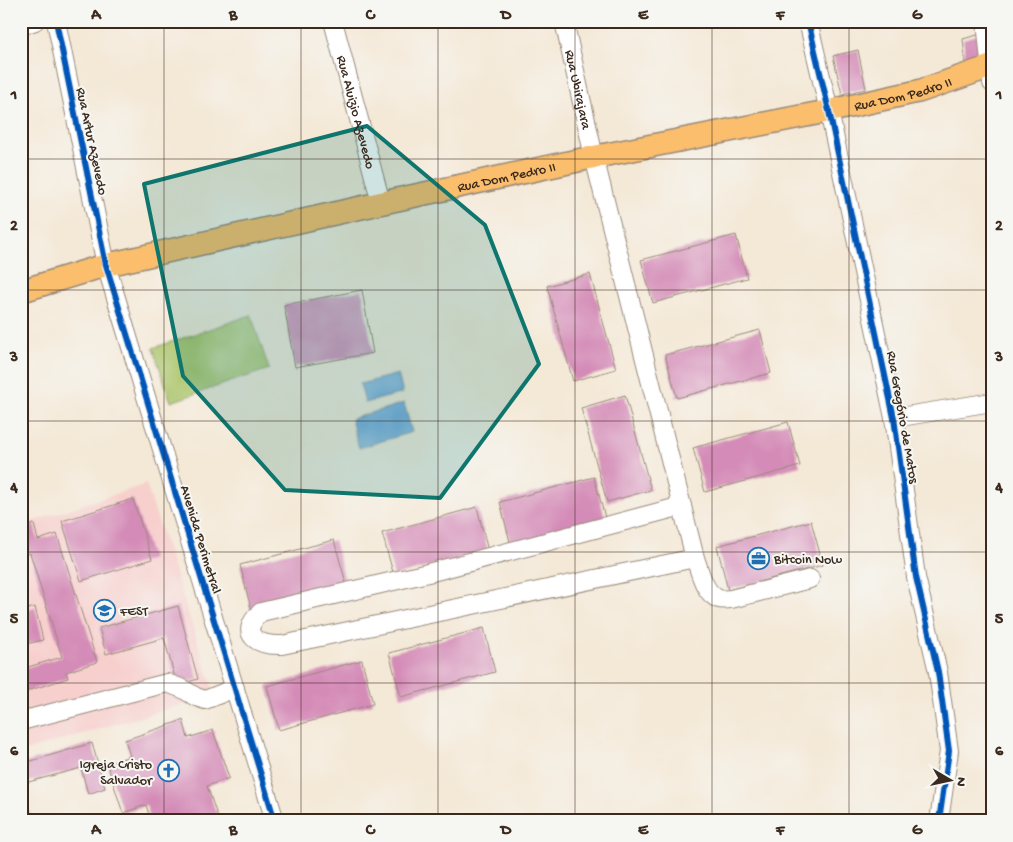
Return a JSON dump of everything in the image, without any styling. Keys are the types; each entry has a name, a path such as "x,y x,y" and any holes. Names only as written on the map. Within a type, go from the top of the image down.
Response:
{"main road":[{"name":"Rua Dom Pedro II","path":"21,291 106,265 594,157 829,111 920,91 991,72"}],"street":[{"path":"21,26 35,21"},
{"name":"Rua Artur Azevedo","path":"56,21 106,265"},
{"name":"Rua Aluizio Azevedo","path":"333,21 381,203"},
{"name":"Rua Ubirajara","path":"564,21 594,157 695,558 710,592 719,599 731,599 810,579"},
{"name":"Rua Gregório de Matos","path":"808,21 894,418 916,578 938,672 945,713 949,751 939,821"},
{"path":"986,21 991,72"},
{"name":"Avenida Perimetral","path":"106,265 275,821"},
{"path":"894,418 992,402"},
{"path":"682,506 428,573 262,612 254,619 251,625 252,634 260,644 270,646 282,645 695,558"},
{"path":"21,721 167,683 205,700 235,688"}],"highlighted area":[{"path":"367,126 485,225 539,364 440,498 285,490 183,376 144,184"}],"shaded area":[{"name":"FEST","path":"146,484 215,695 21,752 21,525"}],"green space":[{"path":"251,315 269,369 171,402 153,348"}],"water":[{"path":"398,374 403,393 365,403 360,384"},
{"path":"404,403 412,432 359,448 351,419"}],"building":[{"path":"981,34 984,63 966,67 963,39"},
{"path":"858,50 866,89 842,94 833,56"},
{"path":"736,235 747,278 653,303 641,260"},
{"path":"590,274 616,369 573,381 547,286"},
{"path":"362,290 373,353 295,367 284,305"},
{"path":"760,330 771,373 677,398 665,355"},
{"path":"625,395 651,490 607,502 581,408"},
{"path":"788,422 800,466 705,492 693,448"},
{"path":"594,477 606,521 511,546 500,502"},
{"path":"133,499 152,559 81,581 62,521"},
{"path":"477,507 488,551 394,576 382,533"},
{"path":"811,521 823,565 728,590 717,546"},
{"path":"34,524 38,540 57,534 97,662 66,672 68,678 21,693 21,669 62,657 30,553 21,556 21,528"},
{"path":"334,540 346,583 251,609 240,565"},
{"path":"178,606 198,679 177,685 164,638 106,654 99,628"},
{"path":"35,607 43,640 21,645 21,611"},
{"path":"484,628 495,672 401,697 389,653"},
{"path":"362,660 373,704 279,730 267,686"},
{"name":"Igreja Cristo Salvador","path":"183,720 188,738 213,730 229,778 207,786 219,821 151,821 146,805 123,813 107,764 130,756 125,740"},
{"path":"92,743 105,788 88,794 81,768 21,784 21,764"},
{"path":"22,786 32,821 21,821"}],"cycle path":[{"path":"56,21 106,265 275,821"},
{"path":"808,21 894,418 916,577 938,672 949,751 939,821"}],"place":[{"name":"Bitcoin Now","path":"758,558"},
{"name":"FEST","path":"104,610"},
{"name":"Igreja Cristo Salvador","path":"168,771"}]}
